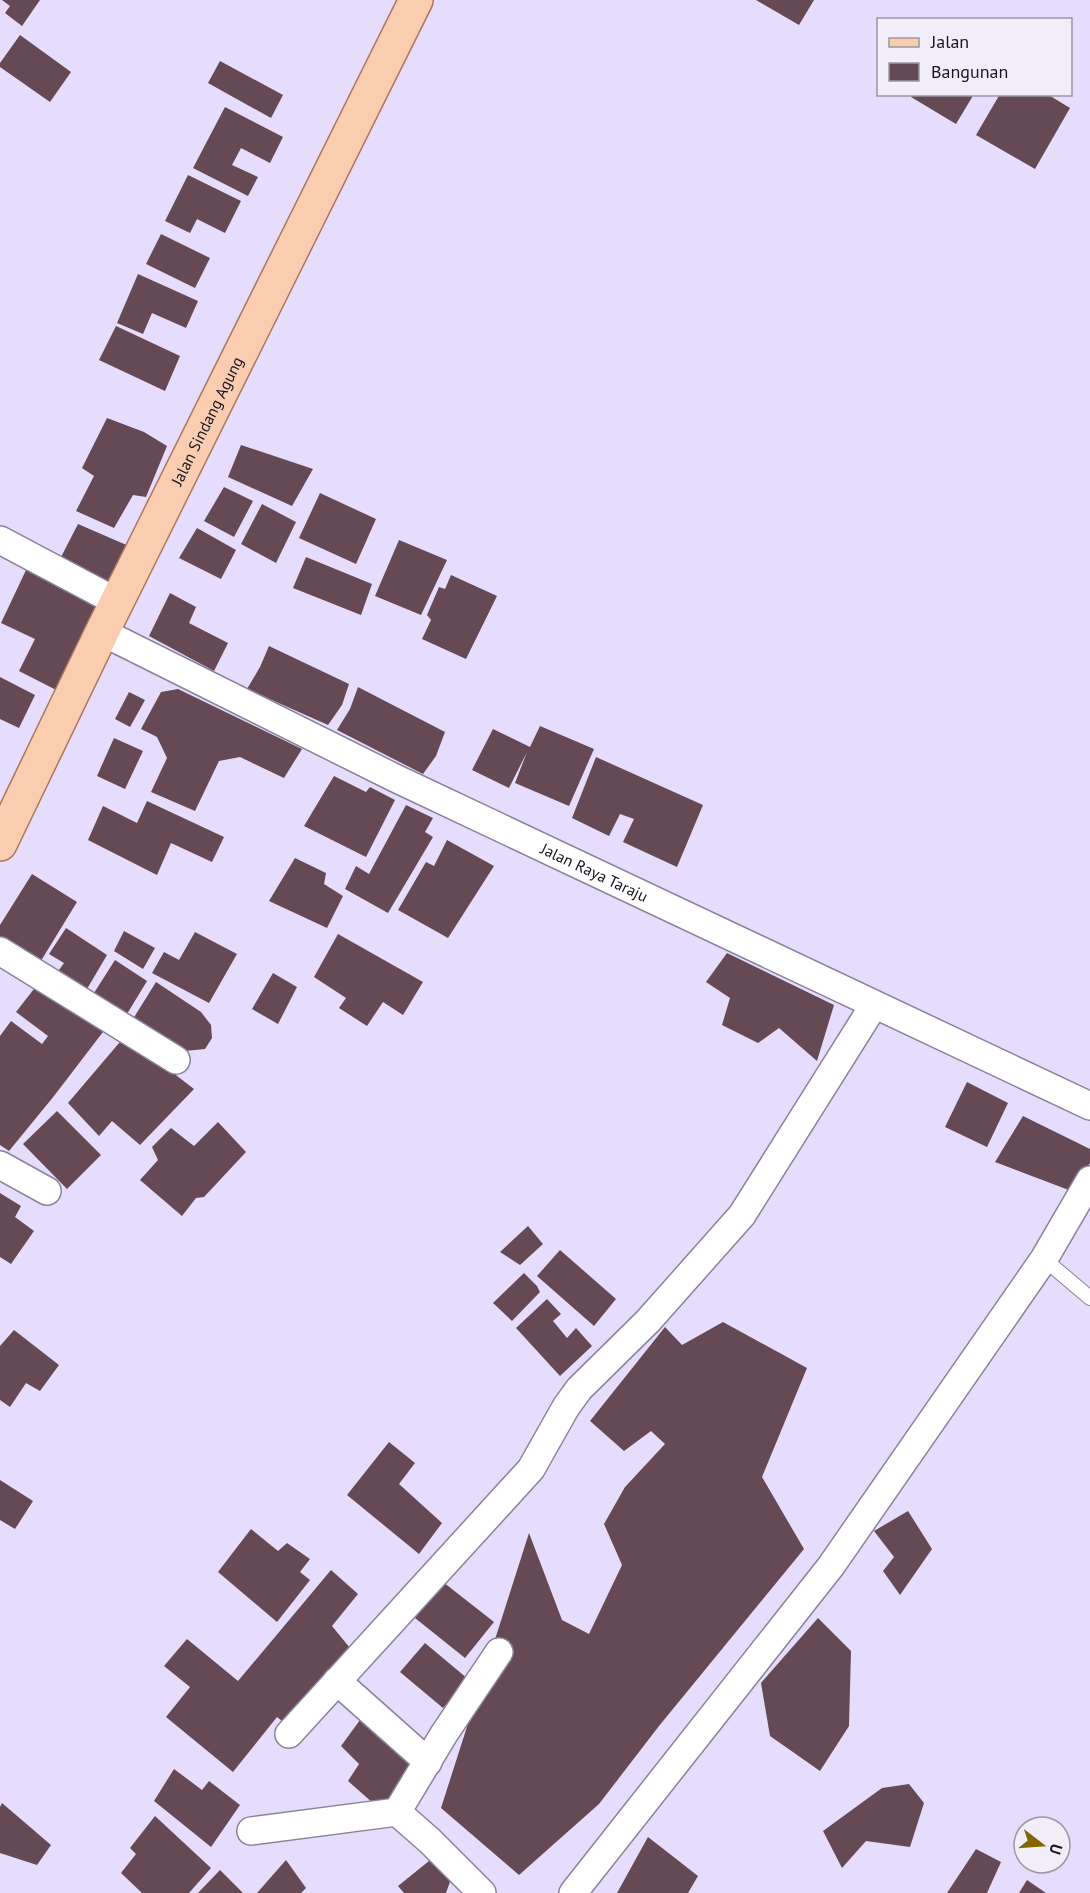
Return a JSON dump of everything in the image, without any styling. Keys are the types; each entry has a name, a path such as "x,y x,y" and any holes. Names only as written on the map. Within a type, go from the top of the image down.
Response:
{"main road":[{"name":"Jalan Sindang Agung","path":"0,844 102,632 416,0"}],"street":[{"path":"0,540 117,602"},
{"name":"Jalan Raya Taraju","path":"102,632 395,778 1090,1106"},
{"path":"0,951 176,1060"},
{"path":"290,1734 531,1469 566,1407 579,1389 648,1321 742,1215 873,1005"},
{"path":"0,1165 47,1191"},
{"path":"573,1893 831,1566 1044,1259 1090,1180"},
{"path":"398,1812 444,1734 499,1652"},
{"path":"337,1681 428,1762"},
{"path":"251,1830 398,1812 482,1893"}],"lane":[{"path":"1044,1259 1090,1298"}],"building":[{"path":"2,0 40,0 22,26 5,13 10,6"},
{"path":"756,0 814,0 799,25"},
{"path":"20,35 71,72 50,102 0,67 0,63"},
{"path":"220,61 283,95 271,118 208,83"},
{"path":"912,96 973,96 956,124"},
{"path":"999,96 1050,96 1070,108 1035,169 976,135"},
{"path":"225,107 283,137 270,163 241,148 232,165 258,177 248,196 193,168"},
{"path":"188,175 241,201 225,233 197,219 190,233 165,221"},
{"path":"161,234 210,258 195,288 146,264"},
{"path":"138,274 198,301 186,328 152,313 143,334 117,323"},
{"path":"116,326 180,356 165,391 99,360"},
{"path":"107,418 144,432 167,446 146,497 133,495 114,528 76,511 94,476 82,468"},
{"path":"241,445 313,469 292,506 228,477"},
{"path":"224,487 253,501 234,537 204,521"},
{"path":"320,493 376,519 356,564 299,538"},
{"path":"262,504 296,522 276,563 241,544"},
{"path":"78,524 138,550 121,588 60,559"},
{"path":"197,528 236,550 221,579 179,558"},
{"path":"399,540 447,560 421,615 375,596"},
{"path":"306,557 372,584 361,615 293,588"},
{"path":"27,568 105,609 64,694 19,671 35,639 1,623"},
{"path":"451,575 497,596 466,659 422,639 431,620 427,615 439,587 445,589"},
{"path":"170,593 196,607 189,623 228,643 214,671 149,636"},
{"path":"269,646 349,684 342,705 328,725 247,689"},
{"path":"0,677 35,695 19,728 0,719"},
{"path":"358,687 445,732 436,756 423,774 337,730 350,709"},
{"path":"178,689 302,749 284,778 240,757 219,761 195,811 151,792 167,758 157,737 141,729 161,692"},
{"path":"129,692 145,700 130,727 115,719"},
{"path":"540,726 594,749 569,806 515,783 527,752 509,788 472,770 493,729 530,747"},
{"path":"114,738 143,751 125,789 97,776"},
{"path":"596,757 703,805 677,867 623,842 634,819 620,814 609,836 572,818"},
{"path":"334,776 366,792 370,787 395,800 366,857 304,826"},
{"path":"147,801 224,837 212,862 171,843 157,875 88,840 103,806 137,823"},
{"path":"406,805 433,818 425,832 433,837 388,913 345,889 356,866 369,874"},
{"path":"447,840 494,866 448,938 398,910 426,862 434,866"},
{"path":"295,858 326,873 324,884 343,896 327,928 269,901"},
{"path":"32,874 77,902 39,964 0,939 0,925"},
{"path":"66,928 107,955 87,989 59,970 64,963 49,954"},
{"path":"124,931 155,948 143,969 114,951"},
{"path":"195,932 237,954 209,1003 152,973 164,952 179,960"},
{"path":"338,934 423,982 403,1015 383,1002 367,1026 339,1008 346,998 314,977"},
{"path":"727,953 834,1005 817,1061 779,1028 758,1043 722,1025 730,998 706,982"},
{"path":"115,960 147,981 127,1014 106,1003 94,993"},
{"path":"273,973 297,987 278,1024 252,1009"},
{"path":"156,982 201,1012 211,1025 212,1038 205,1049 185,1051 133,1019"},
{"path":"37,985 106,1028 9,1151 0,1145 0,1036 11,1021 42,1044 48,1036 16,1012"},
{"path":"125,1036 194,1089 140,1145 112,1121 99,1136 68,1103"},
{"path":"967,1082 1008,1103 987,1147 945,1127"},
{"path":"57,1111 101,1155 67,1189 23,1144"},
{"path":"1023,1116 1090,1149 1090,1163 1074,1192 995,1162"},
{"path":"218,1122 246,1152 204,1197 196,1198 182,1216 140,1180 158,1160 152,1147 171,1128 194,1146"},
{"path":"0,1193 21,1206 15,1217 34,1231 11,1264 0,1257"},
{"path":"528,1226 543,1244 520,1265 500,1252"},
{"path":"560,1250 616,1299 594,1326 537,1276"},
{"path":"524,1273 540,1292 512,1321 493,1303"},
{"path":"547,1299 561,1314 553,1321 567,1338 576,1328 592,1346 560,1376 516,1328"},
{"path":"723,1322 807,1368 762,1477 804,1549 659,1726 599,1804 519,1875 441,1808 529,1533 562,1620 589,1634 622,1565 604,1524 625,1487 665,1444 651,1431 624,1451 590,1421 665,1327 682,1345"},
{"path":"14,1330 59,1365 40,1391 26,1383 10,1407 0,1400 0,1346"},
{"path":"389,1442 415,1463 399,1484 442,1523 419,1554 347,1495"},
{"path":"0,1480 33,1501 15,1529 0,1520"},
{"path":"908,1511 932,1549 900,1595 883,1571 894,1557 874,1531"},
{"path":"251,1529 278,1551 287,1543 310,1559 300,1572 310,1580 277,1622 218,1572"},
{"path":"331,1570 358,1594 332,1626 350,1648 282,1721 277,1717 233,1772 166,1717 190,1687 164,1666 187,1639 238,1681"},
{"path":"443,1582 494,1622 465,1658 415,1618"},
{"path":"818,1618 851,1651 849,1726 820,1771 770,1736 761,1683"},
{"path":"425,1643 468,1679 443,1708 400,1672"},
{"path":"360,1720 413,1764 382,1811 348,1781 359,1764 341,1746"},
{"path":"174,1769 202,1790 209,1781 240,1805 211,1847 154,1801"},
{"path":"909,1784 924,1803 910,1847 866,1841 842,1868 823,1831 882,1788"},
{"path":"2,1803 51,1845 37,1865 0,1853 0,1807"},
{"path":"155,1816 211,1868 189,1893 142,1893 121,1873 136,1854 130,1848"},
{"path":"648,1837 698,1876 688,1893 617,1893"},
{"path":"976,1849 1001,1862 987,1893 947,1893"},
{"path":"434,1857 452,1876 446,1893 404,1893 398,1886"},
{"path":"286,1860 306,1888 301,1893 257,1893"},
{"path":"220,1870 243,1893 198,1893"},
{"path":"1027,1880 1046,1893 1019,1893"}]}
